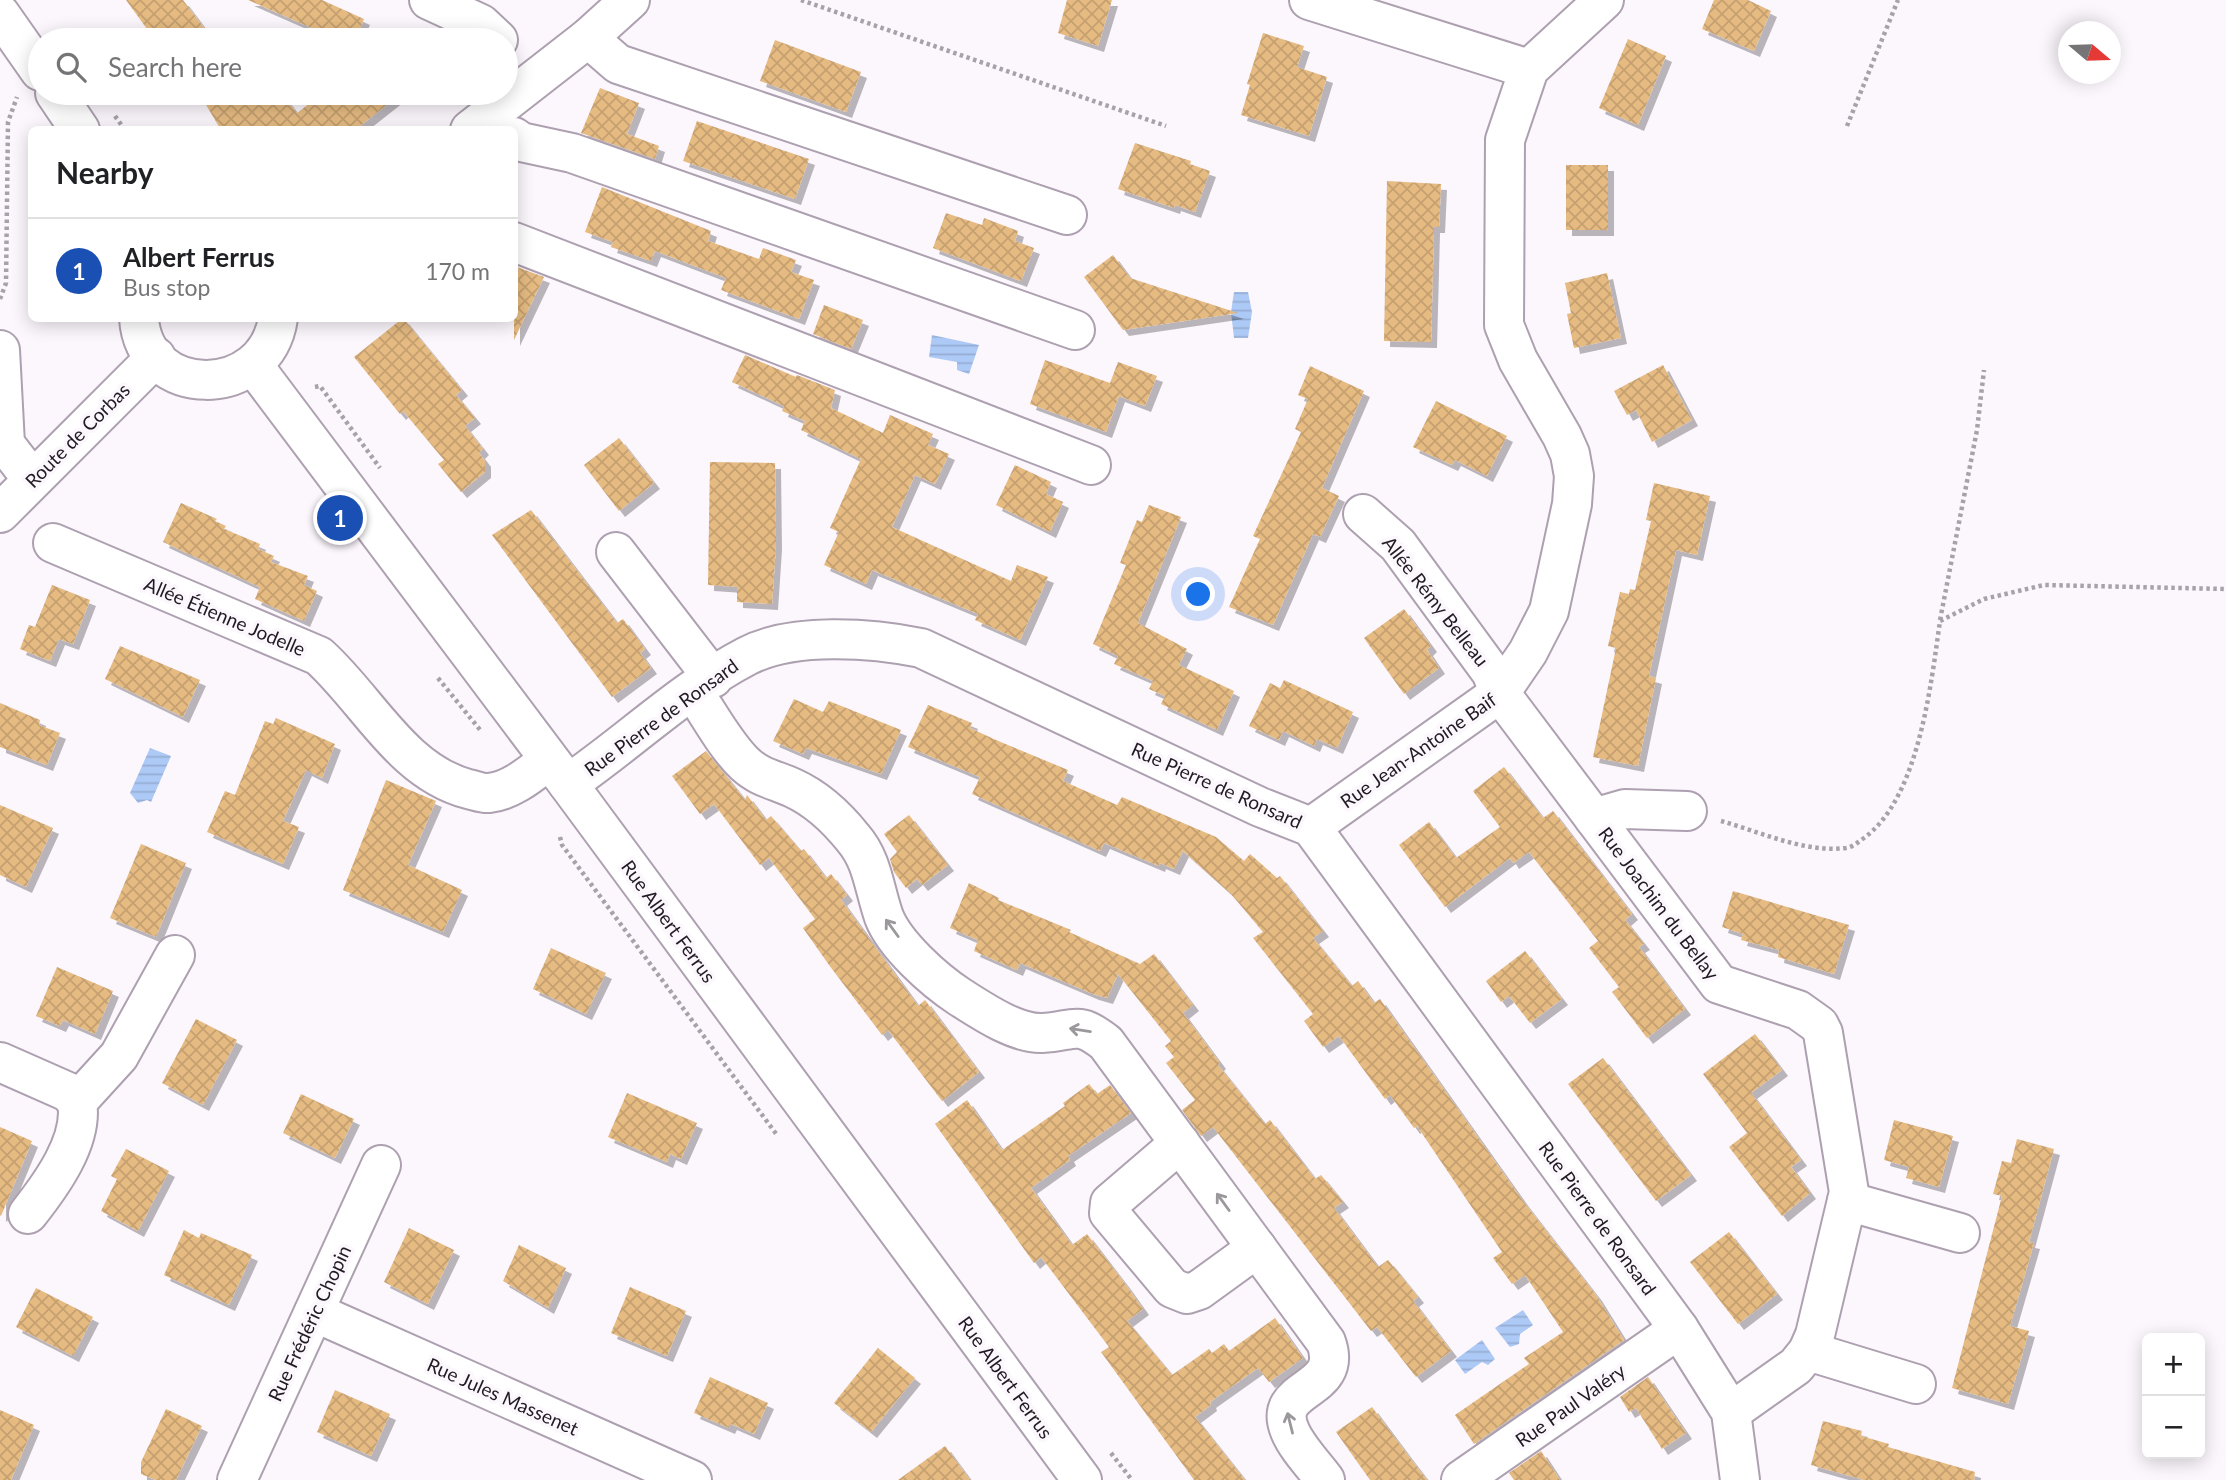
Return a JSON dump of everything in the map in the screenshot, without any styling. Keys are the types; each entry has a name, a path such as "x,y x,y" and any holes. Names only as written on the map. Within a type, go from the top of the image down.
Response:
{"street":[{"path":"429,0 485,28"},
{"path":"518,99 532,82 588,38 630,0"},
{"path":"1308,0 1529,69 1604,0"},
{"path":"0,14 28,65"},
{"path":"588,38 618,64 1067,215"},
{"path":"518,64 532,82"},
{"name":"Rue Jean-Antoine Baif","path":"1311,827 1500,693 1528,652 1549,611 1572,504 1574,477 1570,454 1562,436 1518,360 1504,325 1505,140 1529,69"},
{"path":"57,105 76,126"},
{"path":"496,126 513,105"},
{"path":"518,140 572,152 1075,330"},
{"path":"518,244 1091,465"},
{"path":"140,322 147,346 156,357 175,373 201,381 215,381 240,374 253,365 267,351 277,322"},
{"path":"0,350 5,444 32,479"},
{"name":"Route de Corbas","path":"0,513 156,357"},
{"name":"Rue Albert Ferrus","path":"253,365 1082,1480"},
{"name":"Allée Rémy Belleau","path":"1363,514 1398,545 1491,672 1500,693"},
{"name":"Allée Étienne Jodelle","path":"53,542 319,656 344,679 411,758 437,777 488,794 524,779 558,772"},
{"path":"616,552 703,684 744,764 764,778 792,787 825,807 855,840 869,863 885,920 922,967 960,997 1018,1028 1042,1033 1065,1028 1090,1030 1106,1043 1326,1342 1331,1355 1329,1371 1317,1384 1297,1392 1287,1412 1290,1430 1325,1480"},
{"name":"Rue Pierre de Ronsard","path":"558,772 749,655 796,642 882,640 921,648 1260,807 1311,827 1679,1329 1731,1412 1740,1480"},
{"name":"Rue Joachim du Bellay","path":"1500,693 1719,984 1798,1010 1819,1025 1826,1047 1849,1178 1847,1200 1815,1335 1808,1351 1796,1366 1731,1412"},
{"path":"1594,818 1625,808 1687,811"},
{"path":"77,1102 119,1056 175,955"},
{"path":"0,1062 68,1092 77,1102 77,1126 66,1153 45,1193 28,1214"},
{"path":"1180,1143 1110,1203 1109,1213 1172,1288 1187,1294 1199,1290 1257,1248"},
{"name":"Rue Frédéric Chopin","path":"237,1480 381,1166"},
{"path":"1847,1200 1960,1233"},
{"name":"Rue Jules Massenet","path":"314,1312 692,1480"},
{"name":"Rue Paul Valéry","path":"1461,1480 1679,1329"},
{"path":"1808,1351 1916,1384"}],"path":[{"path":"801,0 1166,126"},
{"path":"1847,126 1898,0"},
{"path":"0,299 6,283 8,122 14,99 28,91"},
{"path":"1687,811 1819,850 1850,848 1890,813 1905,784 1930,695 1940,621 1977,430 1984,370"},
{"path":"1940,621 1984,599 2044,585 2226,589"}],"water":[{"path":"1234,292 1248,292 1252,312 1248,338 1234,338 1231,312"},
{"path":"932,335 979,345 969,374 957,370 957,362 929,357"},
{"path":"150,748 171,756 151,802 147,800 138,803 130,793"},
{"path":"1523,1310 1533,1325 1520,1334 1519,1344 1510,1347 1495,1328"},
{"path":"1482,1340 1495,1359 1488,1365 1482,1362 1465,1374 1455,1360"}],"building":[{"path":"126,0 183,0 204,28 146,28"},
{"path":"248,0 322,0 364,19 360,28 312,28"},
{"path":"1067,0 1112,0 1098,46 1058,33"},
{"path":"1714,0 1748,0 1771,11 1754,51 1702,29"},
{"path":"1263,33 1304,46 1297,67 1327,77 1309,136 1241,115 1250,85 1247,84"},
{"path":"1628,39 1666,56 1638,125 1599,108"},
{"path":"775,40 861,72 846,112 760,81"},
{"path":"600,88 639,103 627,134 659,146 655,159 581,133"},
{"path":"206,105 291,105 297,113 307,105 387,105 360,126 219,126"},
{"path":"697,121 809,159 795,199 683,161"},
{"path":"1135,143 1191,161 1190,164 1210,171 1195,212 1175,205 1174,208 1118,189"},
{"path":"1566,165 1608,165 1608,230 1566,230"},
{"path":"1387,181 1441,184 1439,227 1434,227 1431,342 1384,341"},
{"path":"602,187 711,231 708,241 759,259 763,248 796,260 791,272 814,280 799,319 721,290 726,278 655,251 651,261 611,247 613,242 585,232"},
{"path":"946,213 982,225 984,218 1018,231 1015,241 1034,248 1021,281 933,248"},
{"path":"1113,255 1130,278 1238,313 1123,330 1084,277"},
{"path":"518,267 544,277 514,340 514,322 518,322"},
{"path":"1607,273 1621,338 1574,348 1567,314 1571,313 1565,283"},
{"path":"824,305 863,320 851,349 813,334"},
{"path":"398,322 406,322 462,390 456,395 475,418 465,426 483,449 479,453 485,461 485,472 461,492 438,464 444,460 403,411 400,414 354,357"},
{"path":"745,355 835,390 831,408 883,433 890,415 933,434 928,445 949,454 935,484 915,475 892,527 1011,581 1017,565 1048,577 1020,640 975,620 978,614 872,570 866,584 824,565 839,532 830,528 861,459 801,430 805,421 782,411 784,406 732,382"},
{"path":"1045,360 1110,383 1118,362 1157,376 1145,406 1119,396 1106,432 1030,404"},
{"path":"1663,365 1692,420 1652,442 1636,410 1627,415 1614,391"},
{"path":"1310,366 1364,391 1322,488 1339,496 1320,537 1313,534 1273,625 1229,607 1260,539 1253,536 1301,432 1295,429 1308,399 1298,395"},
{"path":"1436,401 1507,436 1487,476 1455,460 1452,465 1413,447"},
{"path":"619,438 654,483 619,511 584,465"},
{"path":"710,462 775,463 776,544 772,604 737,602 737,587 708,585"},
{"path":"1015,465 1051,482 1046,494 1063,502 1050,532 996,505"},
{"path":"1654,483 1710,496 1697,555 1676,550 1649,676 1656,678 1638,766 1593,757 1616,648 1608,646 1620,592 1629,594 1630,589 1635,590 1651,521 1646,520"},
{"path":"181,503 217,519 215,521 226,526 224,529 260,544 258,549 274,556 271,562 308,576 304,585 317,591 304,621 255,599 260,587 163,542"},
{"path":"1149,505 1181,517 1138,623 1187,649 1179,665 1234,691 1217,730 1161,704 1165,696 1149,689 1153,681 1114,664 1118,656 1093,644 1126,565 1120,563 1137,520 1142,522"},
{"path":"531,510 617,623 623,619 645,649 640,653 651,668 612,697 492,535"},
{"path":"52,585 90,600 73,644 59,639 50,661 20,649 29,625 35,627"},
{"path":"1404,609 1431,646 1427,650 1439,668 1404,694 1364,638"},
{"path":"120,646 200,680 183,717 105,679"},
{"path":"1284,680 1353,712 1337,748 1317,739 1314,746 1283,731 1279,740 1249,726 1270,683 1280,688"},
{"path":"794,699 823,712 829,701 901,730 881,774 806,748 803,754 773,741"},
{"path":"0,703 40,720 39,725 60,733 47,765 0,747"},
{"path":"928,705 972,723 970,728 1068,770 1063,781 1117,805 1122,797 1216,837 1244,861 1250,854 1277,878 1280,876 1323,931 1313,938 1352,986 1358,981 1374,1003 1380,999 1523,1201 1596,1295 1624,1340 1474,1444 1455,1415 1529,1364 1524,1358 1563,1332 1525,1275 1512,1284 1493,1258 1502,1252 1417,1126 1414,1128 1390,1095 1385,1099 1339,1036 1323,1047 1304,1021 1313,1014 1253,938 1263,932 1231,894 1183,851 1174,869 1160,863 1159,866 1104,843 1100,851 972,794 980,777 908,747"},
{"path":"276,718 335,744 322,778 306,770 283,821 299,827 283,864 207,832 225,791 235,795 265,721 273,724"},
{"path":"706,751 745,800 747,795 766,820 771,816 801,851 804,849 826,878 831,874 847,895 841,900 918,1006 925,1000 979,1072 942,1101 888,1030 882,1035 829,965 803,928 815,919 769,858 760,865 714,804 700,814 672,776"},
{"path":"1504,767 1543,818 1553,811 1632,914 1625,920 1644,944 1639,947 1685,1009 1647,1038 1612,992 1619,987 1589,948 1598,941 1529,852 1513,863 1510,858 1445,907 1399,845 1429,822 1456,858 1500,827 1473,791"},
{"path":"386,780 436,801 408,865 462,890 443,932 343,890"},
{"path":"0,805 53,828 26,887 0,875"},
{"path":"909,815 948,865 922,885 917,879 906,888 894,872 890,859 897,852 884,834"},
{"path":"141,844 186,863 156,937 110,918"},
{"path":"969,883 999,898 998,900 1071,930 1069,932 1140,964 1154,954 1193,1005 1183,1013 1220,1063 1218,1065 1265,1124 1270,1120 1315,1179 1321,1175 1343,1202 1334,1208 1378,1267 1388,1260 1418,1297 1413,1301 1451,1351 1416,1377 1377,1327 1371,1331 1213,1127 1201,1136 1182,1110 1195,1100 1166,1063 1174,1057 1165,1046 1171,1041 1118,974 1107,998 1020,963 1017,970 974,951 978,940 950,928"},
{"path":"1733,891 1849,925 1834,974 1778,957 1779,950 1741,940 1743,934 1722,927"},
{"path":"551,948 606,973 586,1014 533,989"},
{"path":"1525,951 1562,999 1530,1023 1509,996 1501,1002 1486,981"},
{"path":"57,967 113,991 95,1034 63,1020 60,1026 36,1016"},
{"path":"196,1019 237,1040 203,1105 162,1083"},
{"path":"1755,1034 1782,1070 1751,1093 1801,1160 1791,1167 1810,1193 1782,1216 1729,1147 1747,1133 1703,1074"},
{"path":"1603,1058 1691,1175 1656,1201 1568,1084"},
{"path":"1089,1084 1097,1094 1110,1085 1131,1113 1068,1156 1070,1160 1031,1188 1072,1245 1087,1234 1126,1285 1143,1309 1127,1321 1172,1375 1209,1349 1212,1353 1224,1344 1229,1351 1275,1318 1303,1358 1269,1382 1258,1368 1210,1402 1211,1405 1195,1417 1245,1480 1194,1480 1101,1352 1109,1347 1041,1257 1034,1263 935,1124 967,1100 1002,1150 1065,1106 1063,1103"},
{"path":"627,1093 697,1123 681,1159 670,1154 667,1162 608,1137"},
{"path":"301,1094 354,1119 335,1158 283,1133"},
{"path":"1894,1120 1953,1136 1939,1187 1906,1178 1909,1167 1884,1160"},
{"path":"0,1127 32,1141 1,1216 0,1215"},
{"path":"2017,1139 2054,1149 2029,1242 2034,1243 2010,1326 2029,1331 2008,1404 1952,1388 2002,1196 1993,1194 2002,1161 2011,1163"},
{"path":"126,1149 169,1171 138,1231 101,1211 117,1179 111,1176"},
{"path":"409,1228 454,1250 428,1304 384,1282"},
{"path":"184,1230 199,1238 201,1233 252,1255 229,1305 164,1275"},
{"path":"1729,1232 1777,1294 1738,1324 1690,1262"},
{"path":"519,1245 566,1268 548,1308 503,1281"},
{"path":"630,1287 686,1311 667,1356 611,1333"},
{"path":"36,1288 93,1317 73,1356 16,1327"},
{"path":"878,1348 915,1378 871,1432 834,1403"},
{"path":"710,1377 768,1403 754,1434 731,1424 729,1428 694,1413"},
{"path":"1648,1377 1686,1433 1662,1449 1636,1408 1629,1412 1620,1397"},
{"path":"335,1390 390,1414 371,1456 317,1432"},
{"path":"1372,1407 1427,1480 1370,1480 1336,1432"},
{"path":"166,1409 202,1426 176,1480 156,1480 141,1474 141,1462"},
{"path":"0,1410 34,1425 11,1480 0,1480"},
{"path":"1823,1421 1862,1431 1861,1436 1889,1444 1888,1447 1975,1472 1974,1480 1864,1480 1811,1465"},
{"path":"945,1446 970,1480 898,1480"},
{"path":"1541,1451 1560,1480 1514,1480 1509,1473"}],"place":[{"name":"Albert Ferrus","path":"340,518"}]}
